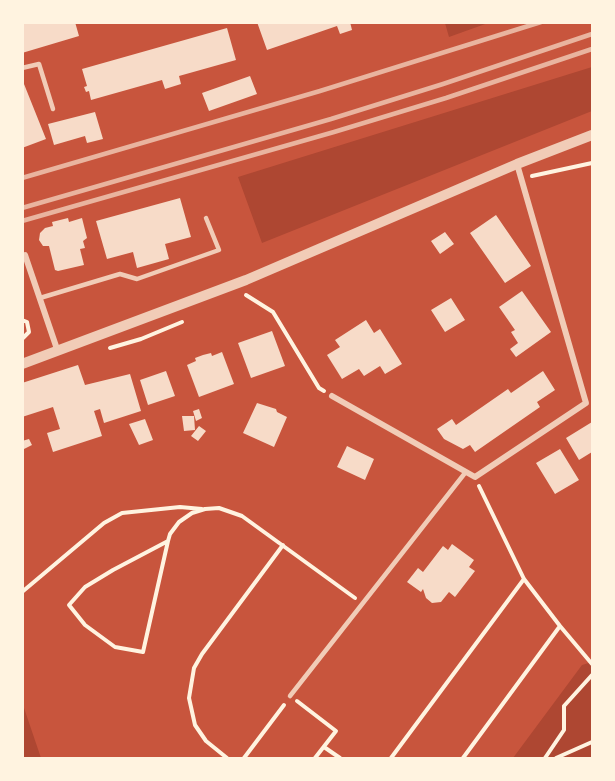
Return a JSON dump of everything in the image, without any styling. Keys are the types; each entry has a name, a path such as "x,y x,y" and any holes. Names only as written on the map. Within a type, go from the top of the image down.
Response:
{"street":[{"path":"22,364 246,280 517,164 592,135"},
{"path":"517,164 586,403"},
{"path":"25,255 58,352"},
{"path":"332,396 475,477 592,399"}],"lane":[{"path":"22,68 39,64 53,109"},
{"path":"40,298 120,274 137,279 219,250 206,218"},
{"path":"290,696 465,472"}],"path":[{"path":"521,178 592,163"},
{"path":"246,295 273,312 319,388 332,396"},
{"path":"22,320 27,322 25,328 29,332 22,339"},
{"path":"475,477 524,579 592,663"},
{"path":"22,592 104,523 122,513 180,507 219,508 242,516 363,603"},
{"path":"168,541 85,587 69,605 85,625 115,647 143,652 170,534 179,522 192,513 205,509"},
{"path":"227,759 206,741 195,724 189,698 194,668 283,545"},
{"path":"391,759 524,579"},
{"path":"463,759 560,626"},
{"path":"545,759 564,730 564,706 592,675"},
{"path":"244,759 290,696 336,731 315,759"},
{"path":"556,759 592,742"},
{"path":"324,747 340,759"}],"shaded area":[{"path":"445,22 488,23 449,37"},
{"path":"592,67 592,111 262,243 238,177"},
{"path":"592,662 592,758 513,758 582,665"},
{"path":"23,705 41,758 23,758"}],"building":[{"path":"22,22 75,22 79,36 22,53"},
{"path":"257,22 350,22 352,30 340,34 337,26 267,50"},
{"path":"227,28 236,60 179,76 181,84 165,89 162,80 91,100 89,91 86,92 84,87 87,86 82,69"},
{"path":"250,76 257,94 209,111 202,93"},
{"path":"22,79 46,139 22,148"},
{"path":"95,112 103,139 87,143 85,136 54,145 48,124"},
{"path":"180,198 191,237 165,244 169,259 137,268 133,252 107,259 96,221"},
{"path":"496,215 531,266 505,283 470,233"},
{"path":"68,218 69,222 82,218 87,238 83,241 85,248 80,249 84,265 58,271 55,270 49,246 43,246 39,240 40,233 45,228 53,226 52,222"},
{"path":"445,232 454,244 440,254 431,241"},
{"path":"522,291 551,332 516,357 510,349 518,343 511,332 515,330 499,307"},
{"path":"451,298 465,320 445,332 431,310"},
{"path":"366,320 374,333 380,329 402,364 385,374 380,366 364,376 359,369 342,379 327,355 340,347 335,340"},
{"path":"272,331 285,366 251,378 238,343"},
{"path":"222,352 234,384 199,397 187,365 203,355 211,353 212,356"},
{"path":"78,365 85,385 130,374 141,411 104,423 100,409 94,411 102,436 53,452 47,433 60,429 53,407 22,417 22,383"},
{"path":"166,371 175,396 148,405 140,380"},
{"path":"543,371 555,390 537,402 540,407 475,452 470,445 463,449 444,439 437,429 452,419 456,425 508,389 511,393"},
{"path":"257,403 276,409 277,412 287,417 274,447 243,433"},
{"path":"199,409 202,418 196,421 193,411"},
{"path":"182,416 194,416 195,430 184,431"},
{"path":"145,419 153,440 139,445 129,424"},
{"path":"592,422 592,452 579,460 566,438"},
{"path":"199,426 206,431 198,441 191,436"},
{"path":"29,439 32,445 24,449 22,441"},
{"path":"347,446 374,459 365,480 337,467"},
{"path":"560,449 579,480 555,494 536,463"},
{"path":"452,544 474,560 469,567 475,571 455,597 449,592 441,602 432,603 426,598 423,589 421,592 407,582 418,568 423,572 443,546 448,550"}],"railway":[{"path":"22,178 320,91 541,22"},
{"path":"22,208 331,119 592,34"},
{"path":"22,221 334,132 446,98 592,49"}]}
